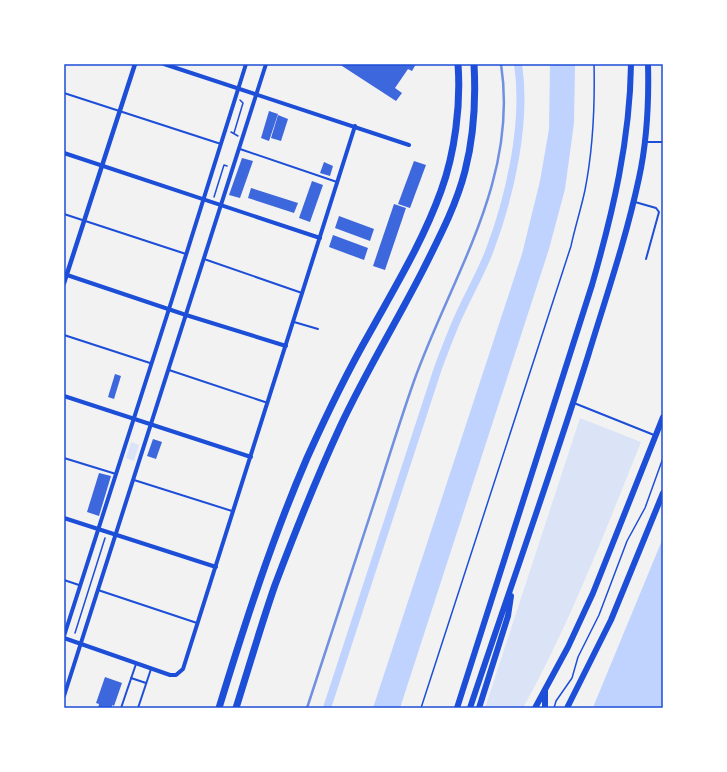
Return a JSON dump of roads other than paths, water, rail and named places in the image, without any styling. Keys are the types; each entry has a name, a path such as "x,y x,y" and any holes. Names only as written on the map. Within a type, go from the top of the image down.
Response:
{"highway":[{"path":"220,708 266,561 308,458 343,382 409,262 442,190 451,156 457,118 458,64"},
{"path":"236,708 275,586 317,478 367,373 440,237 457,196 473,131 475,82 474,64"}],"main road":[{"path":"457,708 605,240 623,159 630,97 631,64"},
{"path":"470,708 573,402 617,263 634,202 648,107 648,64"},
{"path":"535,708 568,647 593,593 663,418"},
{"path":"568,707 611,620 663,493"},
{"path":"479,708 508,616 512,582"},
{"path":"545,689 545,708"}],"street":[{"path":"64,283 65,275 135,64"},
{"path":"164,64 409,144"},
{"path":"246,64 64,637 170,675 176,675 183,669 234,512 355,126"},
{"path":"64,696 266,64"},
{"path":"64,153 320,238"},
{"path":"65,275 286,346"},
{"path":"64,396 251,457"},
{"path":"64,518 216,566"}],"lane":[{"path":"64,93 221,144"},
{"path":"644,142 663,142"},
{"path":"238,149 337,182"},
{"path":"634,202 656,208 659,212 646,259"},
{"path":"64,214 186,254"},
{"path":"203,259 303,294"},
{"path":"294,322 318,329"},
{"path":"64,335 151,364"},
{"path":"168,370 268,403"},
{"path":"573,402 656,436"},
{"path":"64,458 116,474"},
{"path":"133,480 234,512"},
{"path":"64,580 80,586"},
{"path":"97,590 198,624"},
{"path":"121,708 136,664"},
{"path":"138,708 151,669"},
{"path":"131,678 146,683"}],"water":[{"path":"550,64 575,65 574,123 565,189 549,249 400,708 373,708 522,254 540,181 549,129"},
{"path":"663,538 663,708 595,708 594,705"}],"waterway":[{"path":"327,708 438,368 449,338 482,269 497,231 504,208 515,159 518,134 520,110 518,64"}],"railway":[{"path":"307,708 414,381 429,342 463,266 491,188 500,148 504,107 501,64"}]}
